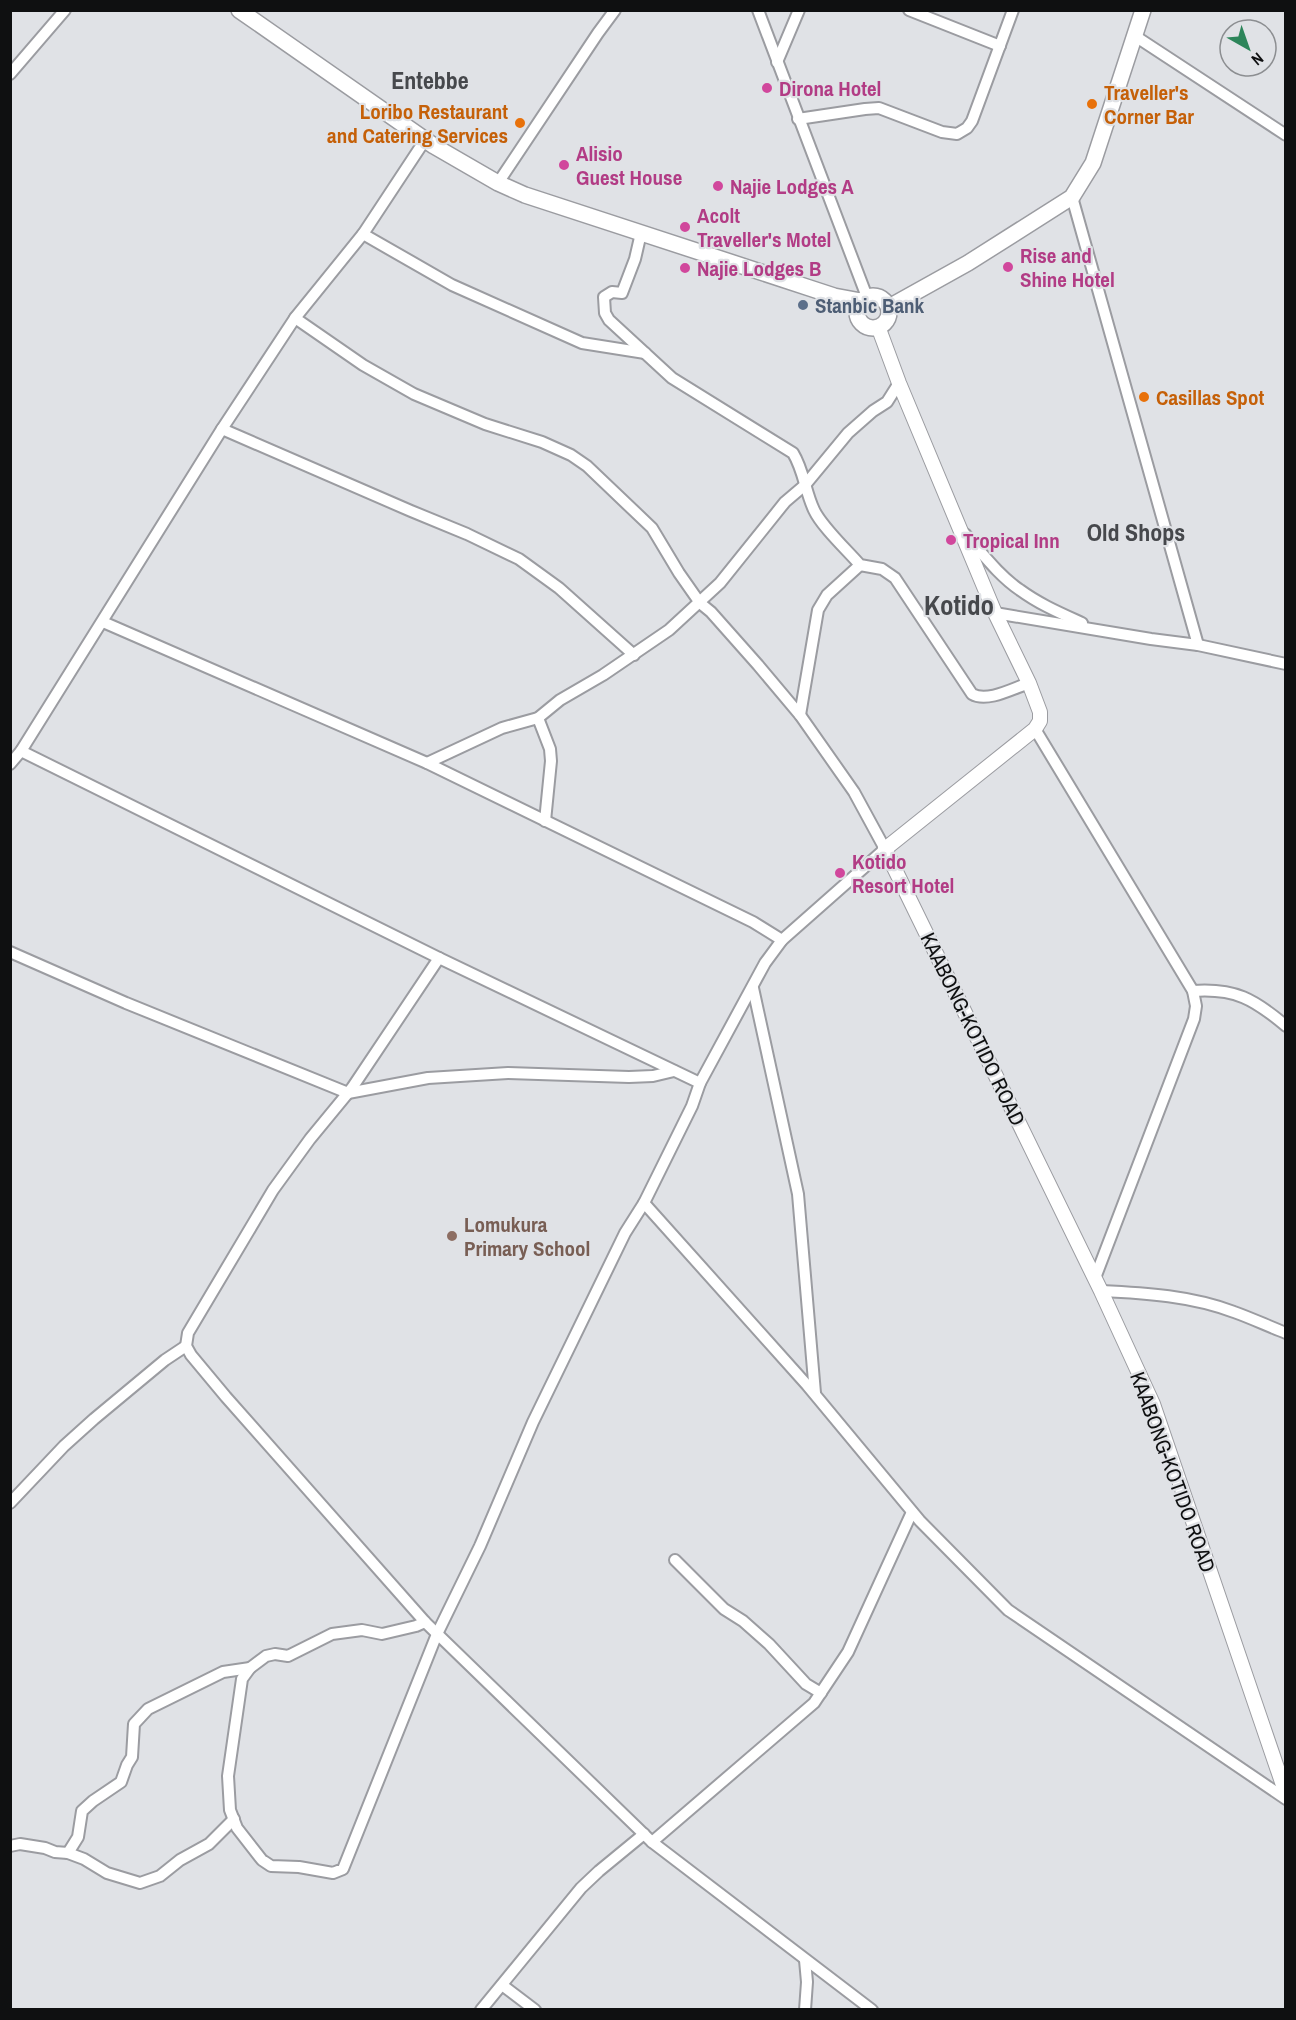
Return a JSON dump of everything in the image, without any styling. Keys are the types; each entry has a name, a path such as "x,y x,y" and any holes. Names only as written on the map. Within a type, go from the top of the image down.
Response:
{"main road":[{"path":"239,10 425,141 498,183 525,195 862,304"},
{"path":"889,308 968,263 1071,197 1093,163 1143,10"},
{"path":"874,296 881,298 889,308 888,317 879,329 865,326 859,321 862,304 874,296"}],"street":[{"path":"10,74 64,10"},
{"path":"498,183 615,10"},
{"path":"758,10 862,304"},
{"path":"777,62 799,10"},
{"path":"909,10 1000,46"},
{"path":"798,119 879,108 942,132 957,134 972,122 1013,10"},
{"path":"1135,36 1286,135"},
{"path":"10,764 21,751 222,429 295,318 363,234 425,141"},
{"path":"1071,197 1198,645"},
{"path":"641,233 635,259 622,293 612,292 604,297 605,313 609,320 672,378 793,453 802,467 805,485 815,513 860,565 882,569 895,578 975,696 986,697 1029,683"},
{"path":"363,234 452,285 582,343 645,353"},
{"path":"295,318 363,365 414,394 465,416 542,442 571,455 587,466 652,528 700,603 711,612 800,715 854,792 885,849"},
{"path":"425,1622 382,1634 362,1630 332,1634 288,1656 275,1654 266,1656 244,1673 229,1761 230,1810 237,1828 267,1864 333,1873 343,1869 437,1634 480,1546 571,1340 625,1233 644,1203 692,1106 700,1083 765,963 782,940 885,849 1035,729 1040,721 1040,712 1029,683 995,613 899,383 879,329"},
{"path":"427,762 502,728 538,718 567,695 634,655 669,630 720,583 785,502 805,485 848,433 887,402 899,383"},
{"path":"222,429 411,512 467,534 519,560 559,588 634,655"},
{"path":"960,528 989,562 1018,589 1044,606 1093,628"},
{"path":"800,715 818,610 827,595 860,565"},
{"path":"995,613 1198,645 1286,664"},
{"path":"103,622 427,762 753,922 782,940"},
{"path":"538,718 550,749 551,761 545,821"},
{"path":"1035,729 1193,991 1196,1006 1194,1019 1095,1278"},
{"path":"21,751 439,958 700,1083"},
{"name":"KAABONG-KOTIDO ROAD","path":"885,849 1095,1278 1153,1404 1286,1794"},
{"path":"10,952 126,1003 348,1093 428,1078 508,1073 629,1077 652,1076 674,1071"},
{"path":"439,958 348,1093 310,1139 273,1190 188,1333 186,1346 197,1363 226,1397 437,1634 648,1838 872,2010"},
{"path":"753,988 798,1194 815,1394"},
{"path":"1193,991 1216,989 1243,996 1286,1026"},
{"path":"644,1203 815,1394 912,1512 1008,1610 1286,1799"},
{"path":"1101,1291 1151,1294 1200,1302 1233,1311 1286,1333"},
{"path":"10,1503 94,1419 165,1360 186,1346"},
{"path":"482,2010 581,1888 599,1871 648,1838 814,1704 848,1652 912,1512"},
{"path":"675,1560 724,1609 743,1621 770,1644 806,1684 821,1693"},
{"path":"68,1853 78,1837 81,1811 121,1782 132,1757 134,1724 141,1715 148,1709 223,1672 250,1668"},
{"path":"10,1846 20,1844 68,1853 84,1859 107,1873 134,1883 147,1882 208,1844 234,1819"},
{"path":"805,1960 806,2010"},
{"path":"502,1984 536,2010"}],"place":[{"name":"Dirona Hotel","path":"767,88"},
{"name":"Traveller's Corner Bar","path":"1092,104"},
{"name":"Loribo Restaurant and Catering Services","path":"520,123"},
{"name":"Alisio Guest House","path":"564,165"},
{"name":"Najie Lodges A","path":"718,186"},
{"name":"Acolt Traveller's Motel","path":"685,227"},
{"name":"Rise and Shine Hotel","path":"1008,267"},
{"name":"Najie Lodges B","path":"685,268"},
{"name":"Stanbic Bank","path":"803,305"},
{"name":"Casillas Spot","path":"1144,397"},
{"name":"Tropical Inn","path":"951,540"},
{"name":"Kotido Resort Hotel","path":"840,873"},
{"name":"Lomukura Primary School","path":"452,1236"}],"district":[{"name":"Entebbe","path":"430,80"},
{"name":"Old Shops","path":"1136,532"},
{"name":"Kotido","path":"959,605"}]}
